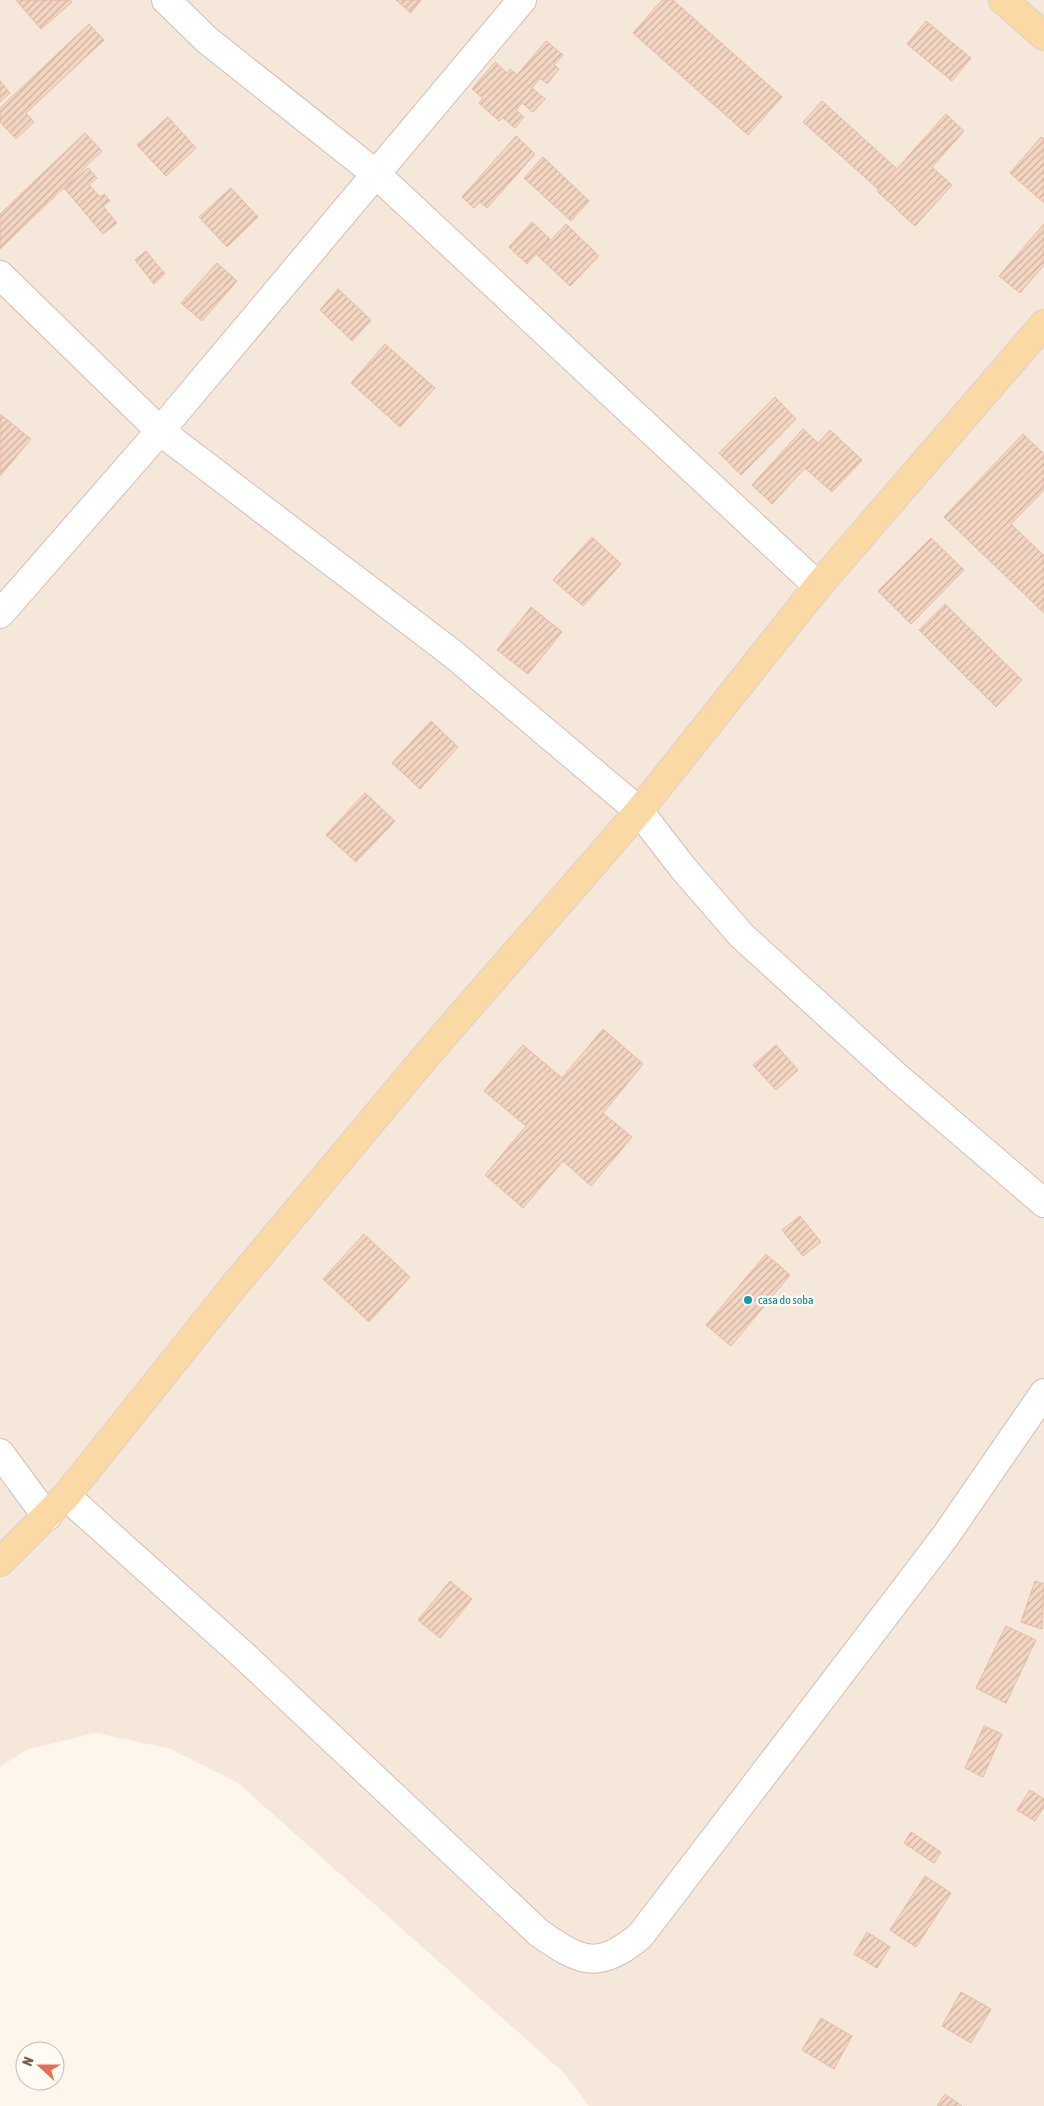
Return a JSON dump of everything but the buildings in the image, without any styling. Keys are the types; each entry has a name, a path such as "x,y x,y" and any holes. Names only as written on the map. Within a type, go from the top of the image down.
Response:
{"main road":[{"path":"1003,0 1044,36"},
{"path":"0,1562 66,1496 229,1292 427,1055 639,811 818,586 1044,324"}],"street":[{"path":"166,0 207,40 376,174 818,586"},
{"path":"0,614 160,431 522,0"},
{"path":"0,275 160,431 452,654 639,811 683,868 742,936 897,1077 1044,1203"},
{"path":"66,1496 242,1654 539,1933 561,1948 594,1961 620,1953 640,1936 944,1538 1044,1393"},
{"path":"0,1453 47,1517"}],"shaded area":[{"path":"0,0 1044,0 1044,2106 589,2106 564,2073 238,1783 168,1748 95,1733 26,1750 0,1767"}],"place":[{"name":"casa do soba","path":"748,1300"}]}
